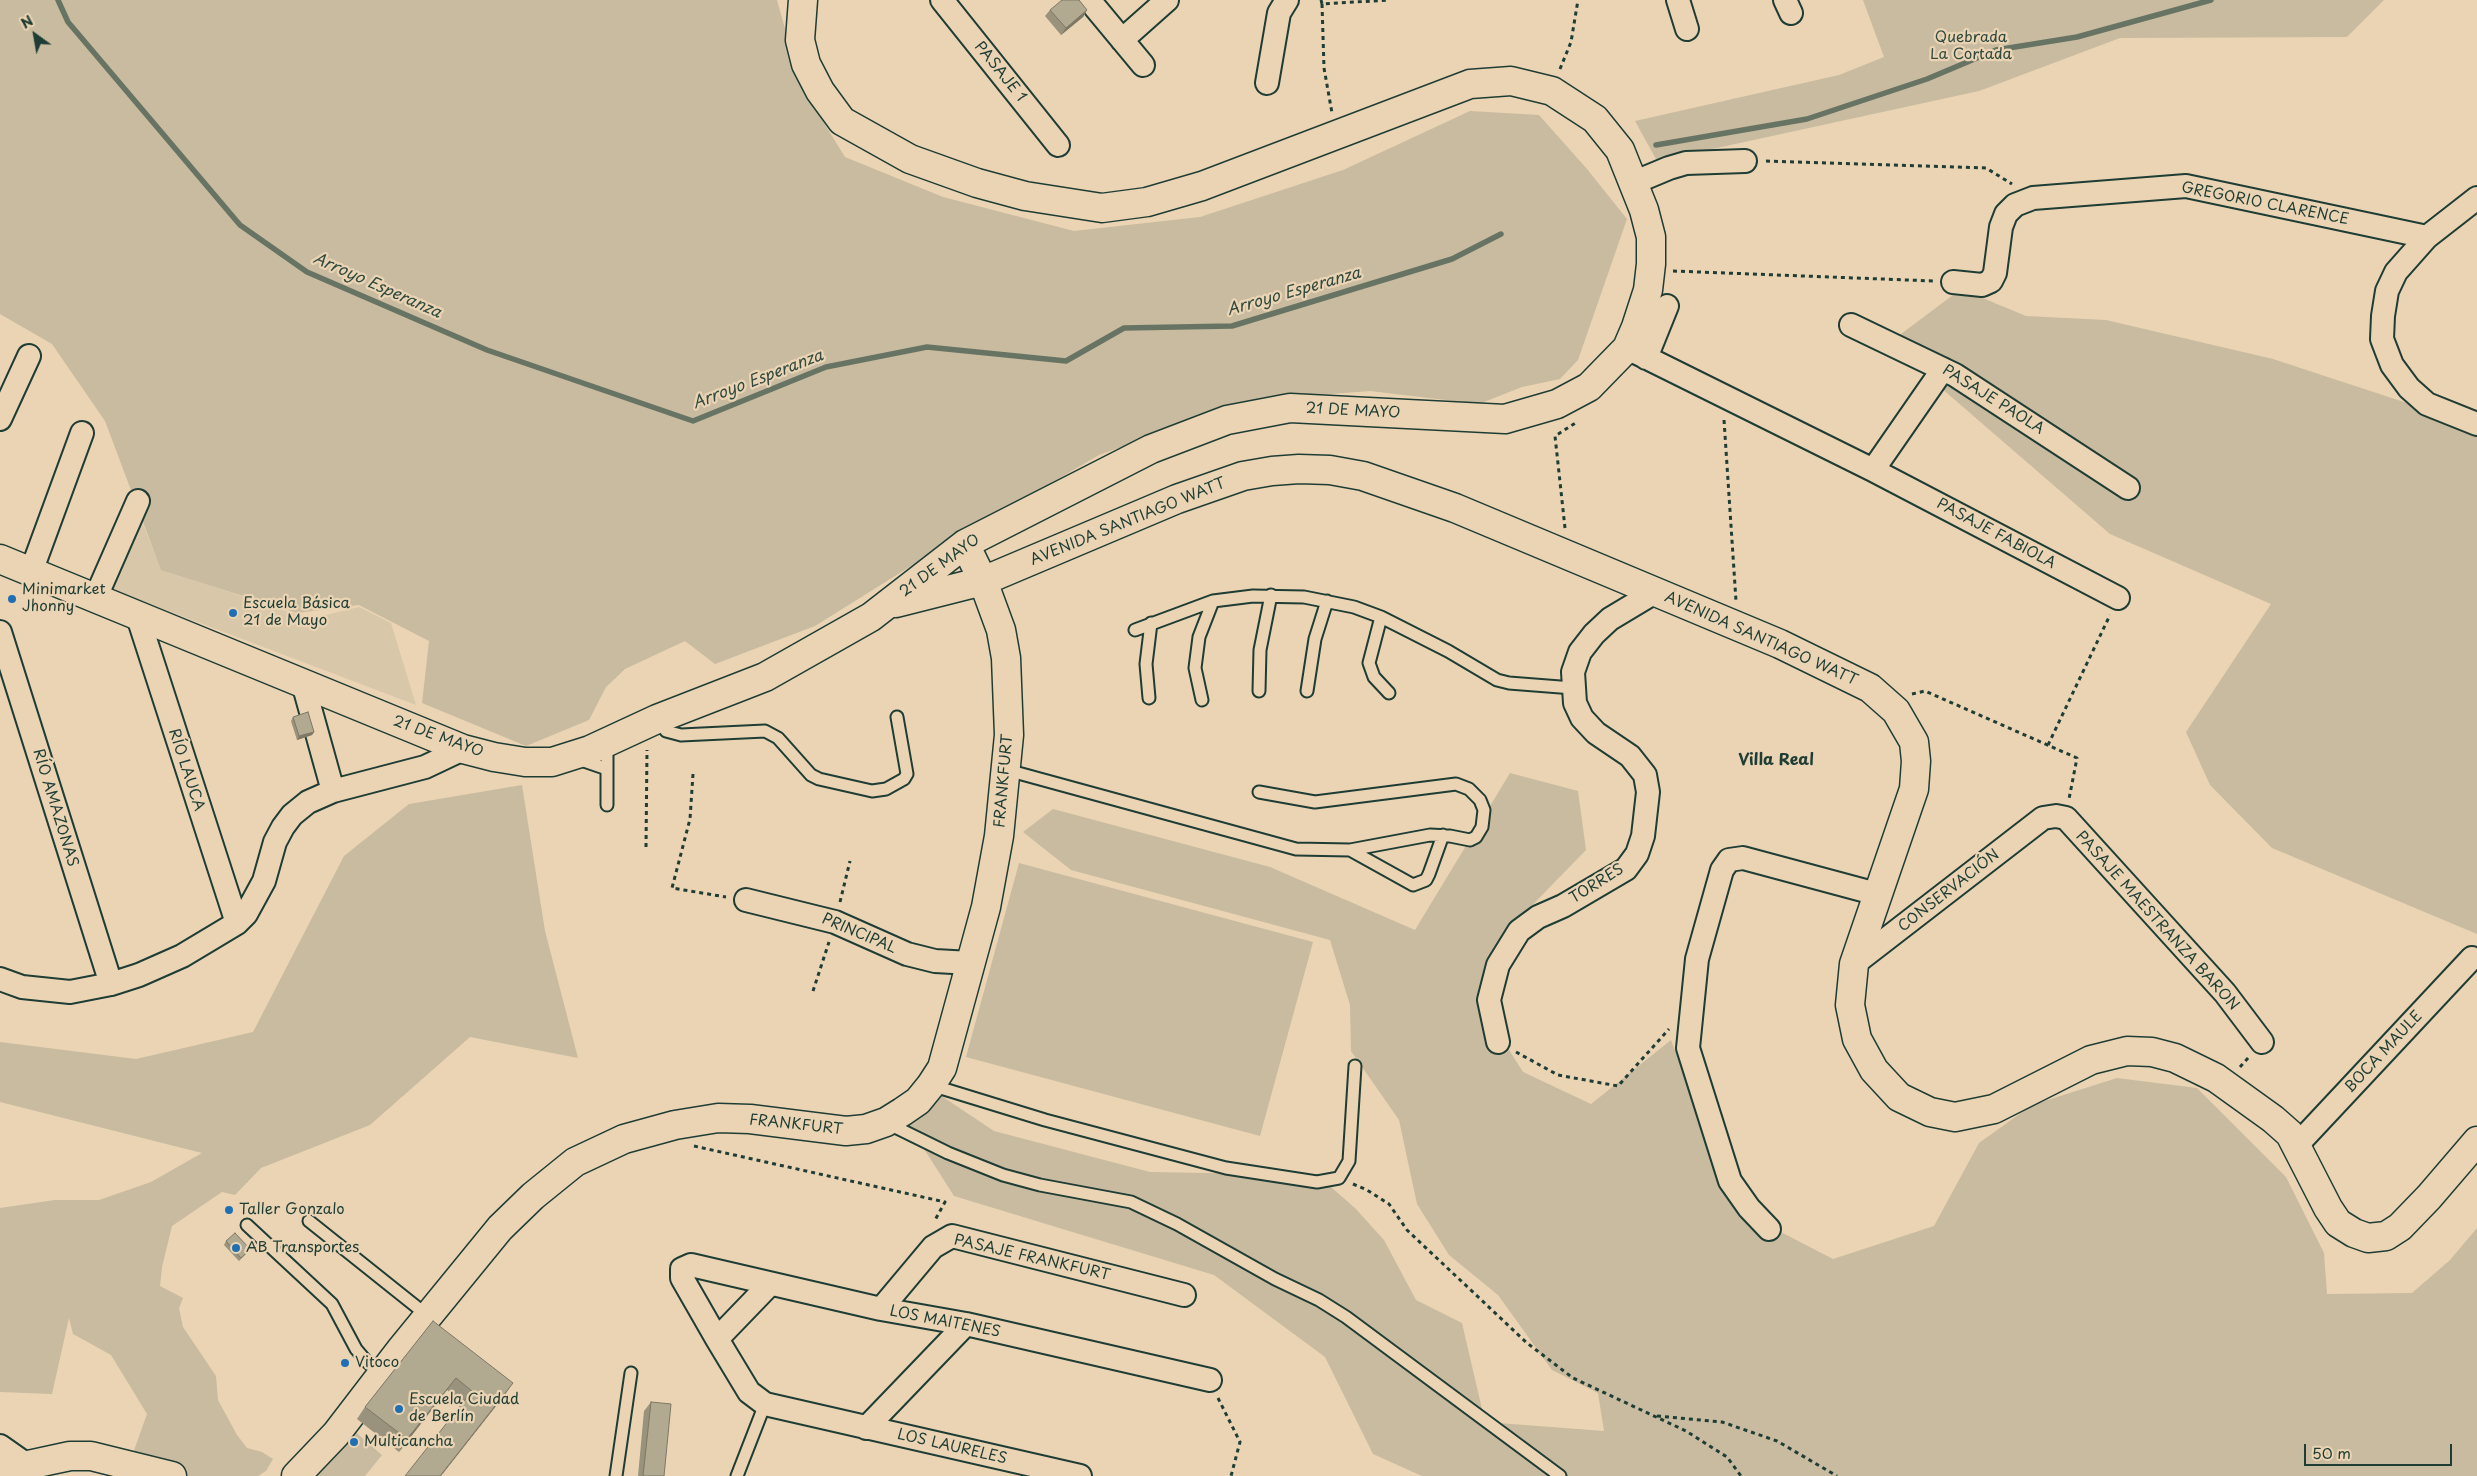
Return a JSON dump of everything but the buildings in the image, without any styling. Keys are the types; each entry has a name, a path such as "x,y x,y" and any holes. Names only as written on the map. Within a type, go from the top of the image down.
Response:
{"street":[{"name":"21 DE MAYO","path":"803,0 800,40 806,64 820,91 842,122 910,159 977,183 1025,196 1102,208 1147,202 1202,186 1470,84 1511,81 1552,91 1595,119 1620,150 1644,210 1651,237 1651,264 1636,353"},
{"name":"PASAJE 1","path":"942,0 1058,145"},
{"path":"1089,0 1143,64"},
{"path":"1122,40 1167,0"},
{"path":"1266,84 1279,13 1287,0"},
{"path":"1678,0 1687,29"},
{"path":"1633,183 1686,163 1745,161"},
{"name":"GREGORIO CLARENCE","path":"1953,282 1982,285 1991,280 1995,273 2001,227 2006,214 2015,204 2033,198 2186,186 2427,236"},
{"path":"2477,198 2427,236 2408,256 2387,292 2382,339 2392,365 2415,393 2427,404 2477,424"},
{"name":"21 DE MAYO","path":"0,559 463,749 525,762 552,762 572,757 652,722 765,677 846,633 888,605 965,544 1151,449 1227,420 1290,408 1505,419 1557,404 1589,386 1636,353 1667,306"},
{"name":"PASAJE PAOLA","path":"1851,325 1942,369 2063,444 2128,488"},
{"name":"PASAJE FABIOLA","path":"1636,353 1873,470 2118,598"},
{"path":"0,419 29,356"},
{"path":"1873,470 1942,369"},
{"path":"31,572 82,433"},
{"name":"AVENIDA SANTIAGO WATT","path":"888,605 983,581 1212,486 1243,476 1290,470 1330,470 1364,476 1455,508 1568,557 1738,626 1870,688 1896,711 1914,742 1916,761 1914,790 1894,855 1877,894 1854,964 1850,1005 1857,1039 1874,1070 1899,1097 1930,1112 1955,1117 1994,1109 2091,1060 2127,1051 2152,1052 2175,1058 2224,1084 2273,1118 2290,1134 2328,1208 2338,1223 2354,1233 2368,1238 2386,1236 2400,1227 2429,1197 2477,1141"},
{"path":"95,599 138,501"},
{"name":"FRANKFURT","path":"296,1476 336,1434 428,1316 516,1211 575,1162 624,1138 675,1125 718,1118 846,1131 866,1129 886,1122 918,1101 931,1085 942,1068 986,907 999,836 1007,770 1009,735 1006,658 1001,630 983,581 965,544"},
{"name":"TORRES","path":"1610,619 1625,580"},
{"name":"TORRES","path":"1498,1042 1489,1000 1498,964 1519,931 1538,917 1563,906 1626,869 1637,854 1644,836 1648,792 1645,774 1630,756 1596,733 1582,718 1575,704 1573,672 1580,652 1594,634 1610,619 1655,592"},
{"name":"RÍO LAUCA","path":"138,617 237,923"},
{"name":"RÍO AMAZONAS","path":"0,632 111,984"},
{"path":"303,683 333,791"},
{"path":"0,979 22,987 44,991 70,992 111,984 139,975 182,956 237,923 253,904 283,827 292,815 308,802 333,791 404,774 443,760 463,749"},
{"name":"PASAJE MAESTRANZA BARON","path":"2043,818 2056,816 2066,818 2225,993 2262,1042"},
{"name":"CONSERVACIÓN","path":"1854,964 2043,818"},
{"path":"1769,1229 1749,1208 1730,1181 1720,1156 1688,1048 1697,960 1722,870 1729,860 1743,858 1877,894"},
{"name":"PRINCIPAL","path":"746,900 835,922 907,954 935,961 972,963"},
{"name":"BOCA MAULE","path":"2297,1146 2472,958"},
{"name":"PASAJE FRANKFURT","path":"881,1309 933,1247 945,1238 958,1237 1184,1295"},
{"name":"LOS MAITENES","path":"682,1269 691,1265 881,1309 966,1324 1210,1380"},
{"name":"LOS LAURELES","path":"682,1269 682,1278 716,1340 749,1392 765,1404 1069,1475"},
{"path":"716,1340 770,1284"},
{"name":"LOS LAURELES","path":"866,1428 966,1324"},
{"path":"0,1446 27,1465"},
{"path":"0,1471 70,1456 91,1456 172,1476"}],"lane":[{"path":"1258,691 1260,650 1270,595"},
{"path":"1135,630 1213,601 1270,595 1327,601 1381,617 1448,651 1497,680 1509,683 1574,688"},
{"path":"1202,700 1195,668 1199,636 1213,601"},
{"path":"1307,691 1316,639 1327,601"},
{"path":"1381,617 1369,662 1374,677 1389,693"},
{"path":"1150,698 1146,664 1151,623"},
{"path":"652,722 666,731 680,735 765,731 778,738 811,775 819,779 872,791 886,789 904,779 907,774 897,717"},
{"path":"607,756 607,805"},
{"path":"572,757 607,769"},
{"path":"1007,770 1296,849 1350,850 1442,835 1470,840 1480,832 1484,810 1480,800 1469,789 1456,784 1314,802 1259,792"},
{"path":"1350,850 1413,885 1426,880 1442,835"},
{"path":"931,1085 1045,1120 1226,1168 1317,1182 1339,1178 1349,1161 1356,1066"},
{"path":"886,1122 948,1153 1003,1175 1040,1185 1130,1202 1162,1216 1276,1279 1319,1300 1346,1317 1560,1476"},
{"path":"309,1221 428,1316"},
{"path":"247,1224 332,1304 356,1349 367,1362 382,1374"},
{"path":"616,1476 631,1373"},
{"path":"737,1476 765,1404"}],"path":[{"path":"1336,134 1324,68 1321,2 1389,0"},
{"path":"1552,91 1571,42 1578,0"},
{"path":"1745,161 1986,168 2033,198"},
{"path":"1668,271 1953,282"},
{"path":"1723,396 1738,626"},
{"path":"1568,557 1555,436 1579,421"},
{"path":"2048,745 2118,598"},
{"path":"1884,700 1925,691 2077,758 2066,818"},
{"path":"646,846 652,722"},
{"path":"692,774 690,819 672,888 746,900"},
{"path":"1498,1042 1558,1075 1618,1086 1692,1004"},
{"path":"2224,1084 2262,1042"},
{"path":"688,1144 945,1202 935,1220 945,1238"},
{"path":"1339,1178 1367,1190 1389,1204 1407,1230 1527,1343 1572,1378 1686,1432 1727,1457 1740,1476"},
{"path":"1210,1380 1240,1442 1232,1476"},
{"path":"1654,1416 1722,1422 1777,1442 1837,1476"}],"shaded area":[{"name":"Escuela Básica 21 de Mayo","path":"137,510 161,569 310,619 359,607 391,623 416,705 108,588"}],"green space":[{"path":"0,0 777,0 801,86 845,157 943,197 1074,231 1200,217 1343,170 1470,111 1539,115 1587,169 1627,219 1578,360 1560,379 1522,387 1479,404 1370,391 1252,400 1099,455 935,551 815,626 715,664 685,641 625,669 606,687 589,720 526,746 422,703 429,641 359,605 297,613 161,570 105,421 52,344 0,314"},
{"name":"Quebrada La Cortada","path":"1863,0 2384,0 2347,37 2120,38 1979,91 1657,161 1635,121 1839,75 1884,57"},
{"path":"1961,289 2026,316 2106,320 2273,359 2477,426 2477,934 2272,848 2210,785 2186,732 2271,604 2110,534 1889,343"},
{"path":"1510,773 1578,791 1586,850 1510,928 1490,1020 1523,1072 1591,1104 1671,1040 1723,1179 1773,1228 1833,1259 1934,1226 1979,1143 2032,1105 2117,1078 2197,1088 2286,1177 2324,1253 2327,1294 2412,1293 2450,1260 2477,1228 2477,1476 1422,1476 1373,1454 1325,1357 1214,1275 954,1196 903,1116 937,1093 994,1131 1150,1172 1317,1175 1355,1208 1384,1240 1416,1300 1462,1323 1485,1422 1604,1431 1598,1393 1552,1370 1498,1295 1449,1255 1417,1204 1399,1120 1351,1051 1350,1005 1330,940 1071,870 1023,832 1053,809 1270,867 1415,930"},
{"path":"522,785 545,931 578,1058 470,1037 370,1125 261,1168 235,1195 222,1192 172,1226 162,1267 160,1286 183,1298 179,1308 183,1327 216,1376 218,1400 237,1435 247,1448 262,1452 273,1459 266,1471 258,1476 189,1476 132,1456 147,1414 111,1355 73,1334 69,1318 52,1394 0,1392 0,1208 55,1200 99,1200 151,1182 202,1153 0,1102 0,1042 136,1059 253,1032 344,856 409,804"},
{"path":"1019,863 1313,942 1260,1136 966,1057"},
{"name":"Multicancha","path":"352,1429 382,1455 365,1476 312,1476"}],"waterway":[{"name":"Arroyo Esperanza","path":"58,0 68,22 240,225 307,272 487,350 693,421 826,367 927,347 1066,361 1124,328 1232,326 1452,259 1501,234"},
{"path":"1656,145 1807,119 1927,79 1996,50 2077,37 2211,0"}],"place":[{"name":"Minimarket Jhonny","path":"12,599"},
{"name":"Escuela Básica 21 de Mayo","path":"233,613"},
{"name":"Taller Gonzalo","path":"229,1210"},
{"name":"AB Transportes","path":"236,1248"},
{"name":"Vitoco","path":"345,1363"},
{"name":"Escuela Ciudad de Berlín","path":"399,1409"},
{"name":"Multicancha","path":"354,1442"}],"district":[{"name":"Villa Real","path":"1776,761"}]}
